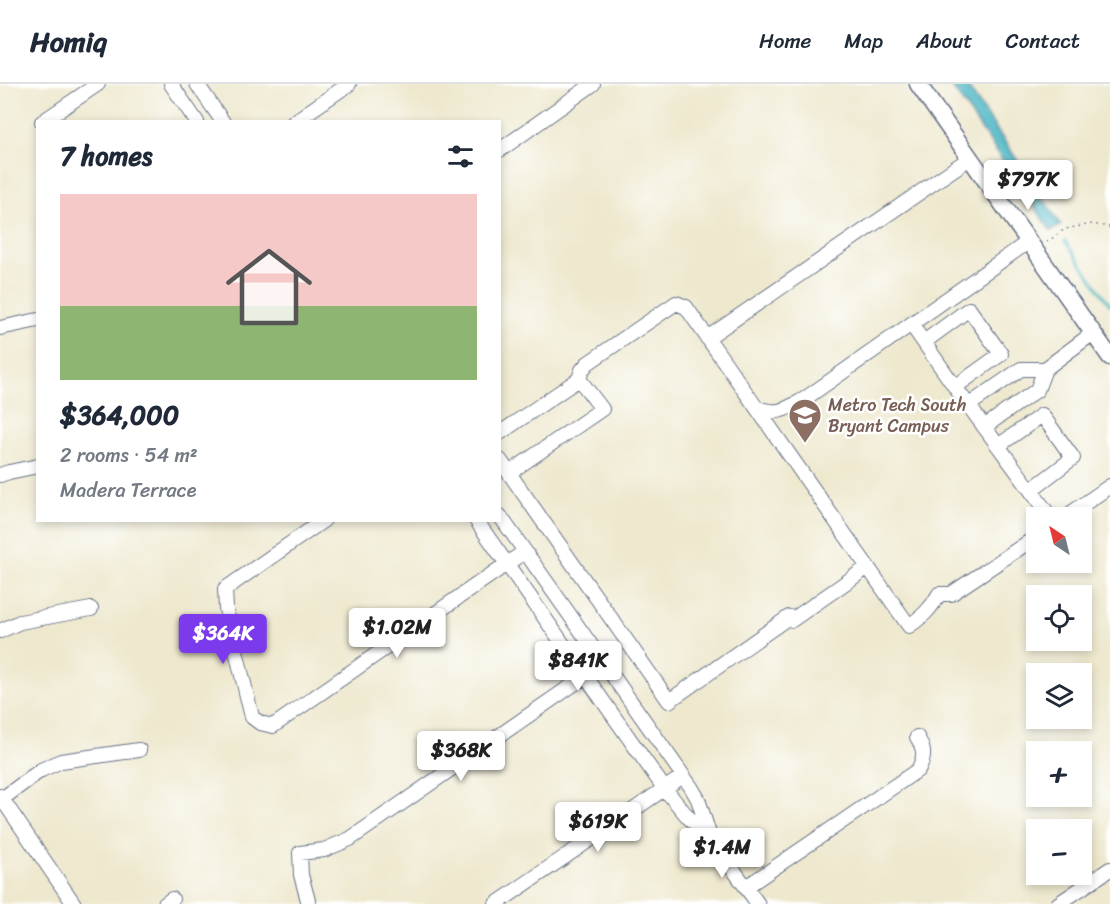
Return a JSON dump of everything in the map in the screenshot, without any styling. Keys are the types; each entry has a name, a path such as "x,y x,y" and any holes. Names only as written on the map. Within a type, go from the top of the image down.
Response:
{"main road":[{"path":"918,84 1110,357"}],"street":[{"path":"45,120 98,84"},
{"path":"171,84 191,119"},
{"path":"197,84 222,120"},
{"path":"297,120 349,84"},
{"path":"501,149 593,84"},
{"path":"707,338 970,158"},
{"path":"757,408 770,412 783,410 803,400 911,324 1031,246"},
{"path":"501,432 579,379 588,363 676,303 686,307 909,626 924,616 939,594 951,594 1026,544"},
{"path":"924,342 969,309 1000,354 955,387"},
{"path":"0,328 36,320"},
{"path":"911,324 1043,507"},
{"path":"984,427 1036,390 1045,369 1093,333"},
{"path":"969,405 1021,369 1045,369"},
{"path":"509,473 602,409 579,379"},
{"path":"998,446 1042,415 1073,458 1031,490"},
{"path":"501,461 669,700 789,617 792,621 868,567"},
{"path":"0,475 36,466"},
{"path":"1080,507 1110,486"},
{"path":"501,518 683,776 698,799 710,837"},
{"path":"321,522 225,589 226,609 252,717 260,723 273,726 524,552"},
{"path":"478,522 664,788 688,817 710,837 758,904"},
{"path":"0,631 20,622 91,609"},
{"path":"309,904 301,875 300,853 324,850 350,840 603,664"},
{"path":"746,886 918,770 924,759 922,746 917,737"},
{"path":"74,904 1,798 41,770 61,761 139,750"},
{"path":"496,904 683,776"},
{"path":"1058,904 1110,869"}],"path":[{"path":"1031,246 1065,229 1092,225 1110,227"}],"water":[{"path":"950,84 966,84 1061,225 1051,231"}],"waterway":[{"path":"1065,241 1110,305"}],"place":[{"name":"Metro Tech South Bryant Campus","path":"805,444"}]}
